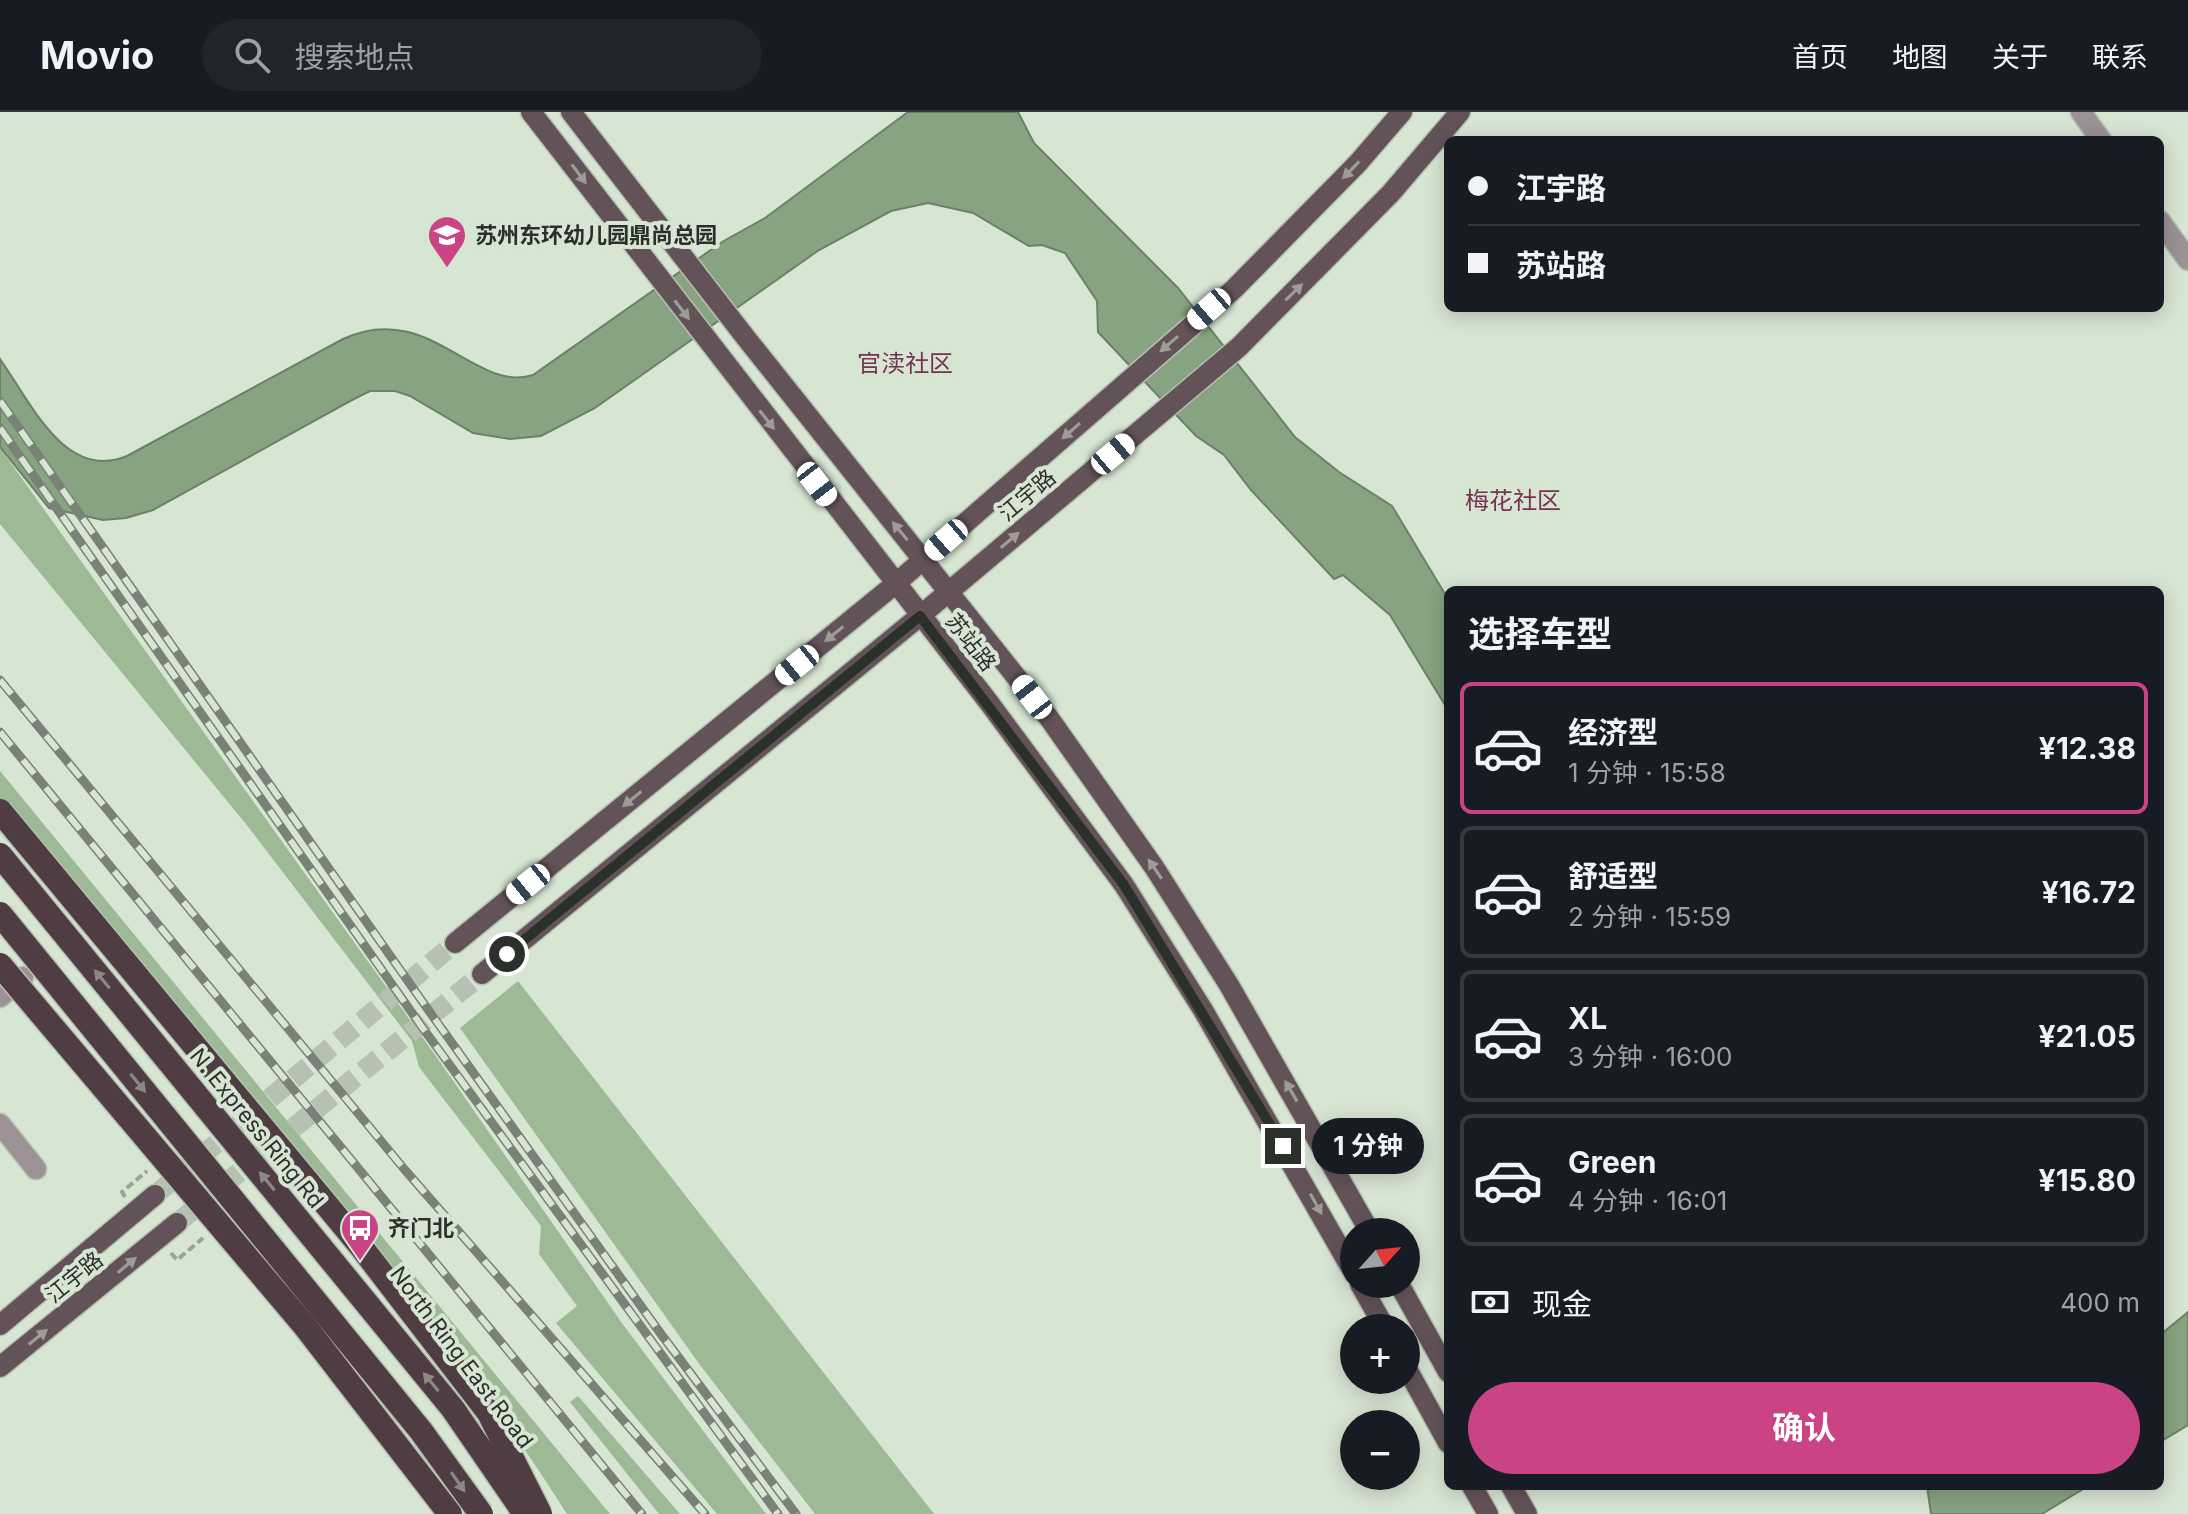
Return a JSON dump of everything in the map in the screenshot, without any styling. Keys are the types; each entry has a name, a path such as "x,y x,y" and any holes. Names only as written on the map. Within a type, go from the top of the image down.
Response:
{"highway":[{"path":"0,811 378,1268 489,1413 543,1514"},
{"name":"N. Express Ring Rd","path":"0,855 453,1409 525,1514"},
{"path":"0,914 421,1431 481,1514"},
{"path":"0,965 304,1325 450,1514"}],"main road":[{"name":"苏站路","path":"531,112 1124,885 1203,1010 1340,1249"},
{"name":"苏站路","path":"571,112 746,338 1049,718 1154,867 1229,985 1362,1218"},
{"name":"江宇路","path":"455,943 923,560 1209,309 1297,227 1402,112"},
{"name":"江宇路","path":"482,974 920,616 1239,347 1391,193 1460,112"},
{"name":"North Ring East Road","path":"0,824 468,1397 543,1514"},
{"path":"0,949 297,1303 457,1514"},
{"name":"江宇路","path":"0,1325 155,1195"},
{"name":"江宇路","path":"0,1367 177,1223"},
{"path":"1407,1298 1444,1365"},
{"path":"1420,1392 1444,1436"},
{"path":"1474,1490 1488,1514"},
{"path":"1513,1490 1527,1514"}],"street":[{"path":"2081,112 2098,136"},
{"path":"2164,227 2188,260"},
{"path":"0,997 23,977"},
{"path":"0,1124 36,1169"}],"path":[{"path":"122,1192 158,1161"},
{"path":"177,1260 205,1236"}],"shaded area":[{"path":"908,112 1018,112 1034,143 1178,288 1295,437 1339,472 1392,506 1444,592 1444,703 1390,615 1343,575 1334,579 1251,490 1224,455 1196,436 1098,332 1097,301 1065,253 1042,245 1029,246 973,213 928,203 891,211 819,250 595,408 541,436 510,439 473,433 410,396 395,391 370,391 153,510 126,518 103,520 49,508 0,447 0,359 37,415 67,448 85,458 105,461 127,456 343,339 373,330 400,330 425,338 491,372 512,377 533,375 722,242 765,218"},
{"path":"0,448 440,1062 624,1326 766,1514 717,1514 556,1323 577,1306 539,1254 541,1226 419,1067 412,1041 246,824 0,524"},
{"path":"0,771 610,1514 567,1514 504,1419 368,1237 223,1061 0,802"},
{"path":"518,981 934,1514 815,1514 700,1365 460,1028"},
{"path":"2188,1312 2188,1425 2164,1440 2164,1332"},
{"path":"578,1396 680,1514 659,1514 570,1402"},
{"path":"1928,1490 2081,1490 2042,1514 1931,1514"}],"tunnel":[{"path":"155,1195 455,943"},
{"path":"177,1223 482,974"}],"railway":[{"path":"0,401 434,1018 661,1334 796,1514"},
{"path":"0,428 422,1027 778,1514"},
{"path":"0,680 405,1170 705,1514"},
{"path":"0,732 642,1514"}],"place":[{"name":"苏州东环幼儿园鼎尚总园","path":"447,269"},
{"name":"齐门北","path":"360,1262"}],"district":[{"name":"官渎社区","path":"905,364"},
{"name":"梅花社区","path":"1513,501"}],"route":[{"path":"507,954 920,616 990,704 1124,885 1163,944 1283,1146"}]}
